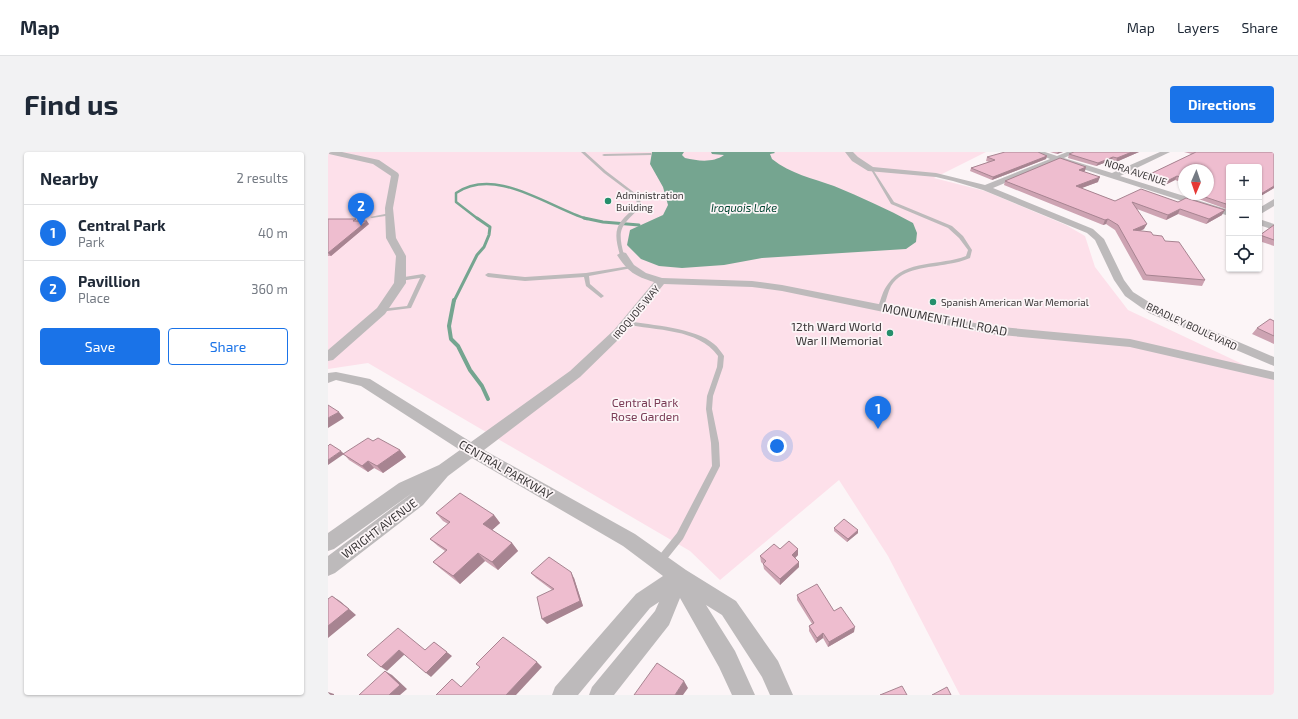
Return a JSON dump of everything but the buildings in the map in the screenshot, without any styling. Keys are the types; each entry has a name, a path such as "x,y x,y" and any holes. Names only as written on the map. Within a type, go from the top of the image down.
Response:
{"street":[{"path":"328,357 381,311 400,283 401,256 391,238 390,197 395,175 376,162 332,152"},
{"path":"848,152 855,159 871,169"},
{"name":"NORA AVENUE","path":"1037,152 1226,212"},
{"path":"986,188 1073,152"},
{"path":"1112,176 1166,152"},
{"name":"BRADLEY BOULEVARD","path":"871,169 936,175 986,188 1090,231 1098,239 1119,280 1129,294 1153,310 1274,362"},
{"path":"1262,210 1274,202"},
{"path":"1262,223 1274,227"},
{"name":"IROQUOIS WAY","path":"472,451 575,374 592,359 627,323 662,281 642,275 630,267 622,256"},
{"name":"MONUMENT HILL ROAD","path":"662,281 752,284 782,288 990,330 1130,343 1274,376"},
{"name":"CENTRAL PARKWAY","path":"328,378 336,376 365,382 472,451 629,540 660,561 678,576 729,608 770,669 782,695"},
{"name":"WRIGHT AVENUE","path":"328,543 405,488 445,470 472,451"},
{"name":"WRIGHT AVENUE","path":"328,566 417,500 445,470"},
{"path":"563,695 643,601 678,576"},
{"path":"600,695 662,618 678,576"},
{"name":"CENTRAL PARKWAY","path":"678,576 727,658 744,695"}],"lane":[{"name":"IROQUOIS WAY","path":"583,152 638,197 639,206 618,228 617,242 622,256"},
{"path":"604,155 611,152"},
{"path":"592,160 597,156 604,155 651,154"},
{"path":"871,169 892,203 950,227 962,237 970,250 968,257 959,262 911,269 897,275 890,284 881,307"},
{"path":"372,217 390,214"},
{"path":"488,275 525,279 586,275 630,267"},
{"path":"586,275 588,285 601,296"},
{"path":"381,311 409,307 423,276 400,279"},
{"path":"627,323 666,330 698,338 713,345 721,356 720,367 710,396 709,409 715,443 716,466 680,536 660,561"}],"green space":[{"name":"Central Park Rose Garden","path":"328,152 986,152 934,178 985,191 1066,225 1085,236 1095,267 1128,310 1274,379 1274,695 960,695 888,556 839,480 720,580 690,551 368,363 328,369"}],"water":[{"name":"Iroquois Lake","path":"652,152 684,152 682,155 685,158 705,161 720,158 724,155 712,154 711,152 774,152 775,153 770,154 772,159 779,164 802,175 854,194 913,223 917,233 916,242 906,249 762,258 724,265 682,268 659,266 641,259 627,245 630,230 663,215 668,205 663,187 650,164"}],"waterway":[{"path":"478,219 456,202 456,193 472,186 488,184 505,186 522,191 585,218"},
{"path":"454,301 477,255 484,247 489,235 490,227 477,218"},
{"path":"585,218 603,222 639,225"},
{"path":"454,300 449,326 451,339 458,346 470,370 482,386 488,399"}],"place":[{"name":"Administration Building","path":"608,201"},
{"name":"Pavillion","path":"361,226"},
{"name":"Spanish American War Memorial","path":"933,302"},
{"name":"12th Ward World War II Memorial","path":"890,333"},
{"name":"Central Park","path":"878,429"}]}
